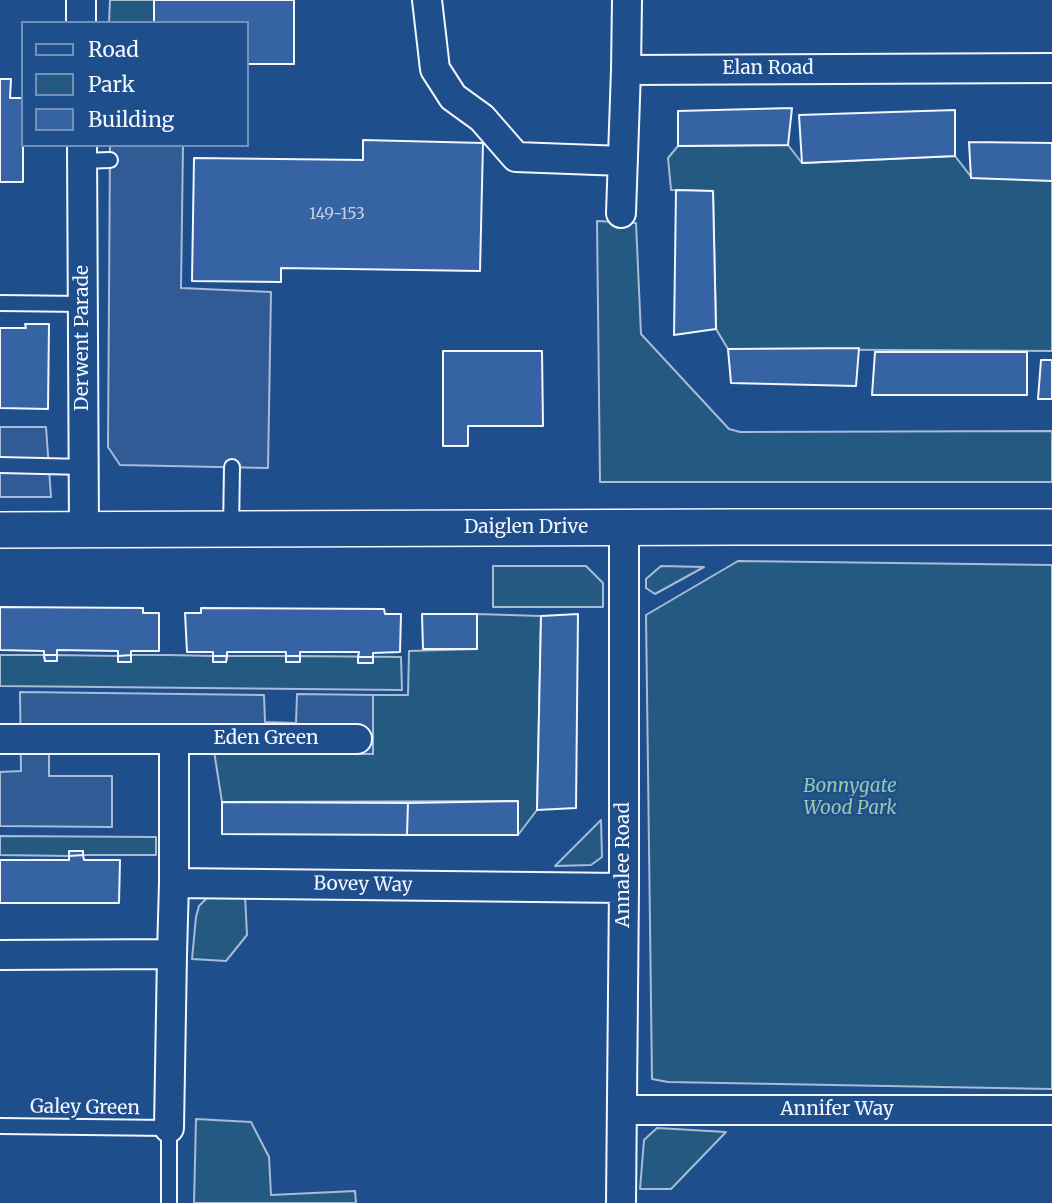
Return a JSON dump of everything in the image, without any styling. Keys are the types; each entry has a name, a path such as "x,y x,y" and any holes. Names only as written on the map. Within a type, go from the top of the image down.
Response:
{"street":[{"path":"80,0 81,21"},
{"path":"427,0 435,69 453,97 482,118 516,157 623,161"},
{"path":"621,213 627,0"},
{"name":"Elan Road","path":"626,70 1052,68"},
{"name":"Derwent Parade","path":"82,153 84,531"},
{"name":"Annalee Road","path":"621,1203 624,527"},
{"name":"Daiglen Drive","path":"0,530 1052,527"},
{"name":"Eden Green","path":"0,739 357,739"},
{"path":"170,1128 174,739"},
{"name":"Bovey Way","path":"174,883 624,888"},
{"path":"0,955 172,954"},
{"name":"Annifer Way","path":"622,1110 1052,1110"}],"lane":[{"path":"82,153 110,160"},
{"path":"0,303 83,304"},
{"path":"0,465 84,467"},
{"path":"231,529 232,467"},
{"name":"Galey Green","path":"0,1126 170,1128"},
{"path":"169,1203 170,1128"}],"green space":[{"path":"110,0 154,0 154,21 109,21"},
{"path":"788,145 802,163 955,156 972,178 1052,179 1052,351 728,349 716,329 713,191 671,190 668,158 678,146"},
{"path":"597,221 636,223 641,334 729,429 740,432 1052,431 1052,482 600,482"},
{"name":"Bonnygate Wood Park","path":"738,561 1052,565 1052,1089 668,1082 652,1079 646,615"},
{"path":"493,566 586,566 603,583 603,607 493,607"},
{"path":"661,566 704,567 655,594 646,588 646,579"},
{"path":"477,614 541,616 537,810 518,835 517,801 222,802 214,751 373,754 373,695 408,695 409,651 477,649"},
{"path":"0,655 44,655 45,661 57,661 57,655 118,656 119,662 131,662 131,655 213,656 214,662 226,662 227,656 286,656 286,662 299,662 300,656 401,657 402,690 0,686"},
{"path":"601,820 602,857 591,865 555,866"},
{"path":"0,836 156,837 156,855 83,855 83,851 70,851 69,856 0,855"},
{"path":"245,895 247,935 226,961 192,959 199,906 209,896"},
{"path":"196,1119 251,1122 269,1157 271,1195 355,1191 356,1203 194,1203"},
{"path":"657,1128 726,1132 671,1189 640,1189 644,1140"}],"shaded area":[{"path":"110,147 183,147 181,288 271,292 268,468 120,465 108,447"},
{"path":"0,427 46,427 51,497 0,497"},
{"path":"20,692 264,695 265,722 296,723 297,694 373,695 373,754 49,749 49,776 112,776 112,827 0,826 0,772 21,771"}],"building":[{"path":"154,0 294,0 294,64 248,64 248,21 154,21"},
{"path":"0,79 11,79 10,98 21,98 23,182 0,182"},
{"path":"792,108 788,145 678,146 678,111"},
{"path":"955,110 955,156 802,163 799,115"},
{"path":"363,140 483,143 480,271 281,268 281,282 192,281 194,158 363,160"},
{"path":"969,142 1052,143 1052,181 971,178"},
{"path":"676,190 713,191 716,329 674,335"},
{"path":"25,324 49,324 48,409 0,408 0,328 26,328"},
{"path":"859,348 856,386 731,383 728,349"},
{"path":"443,351 542,351 543,426 468,426 468,446 443,446"},
{"path":"875,352 1027,352 1027,395 872,395"},
{"path":"1041,360 1052,360 1052,399 1038,399"},
{"path":"0,607 143,608 143,613 159,613 159,651 131,651 131,655 118,656 118,651 57,650 57,655 44,655 44,651 0,650"},
{"path":"201,608 384,609 385,614 401,614 400,652 373,653 373,657 358,657 359,652 300,652 300,656 286,656 286,652 227,652 227,656 213,656 213,652 187,652 185,613 201,613"},
{"path":"422,614 477,614 477,649 423,649"},
{"path":"578,614 576,808 537,810 541,616"},
{"path":"44,655 57,655 57,661 45,661"},
{"path":"131,655 131,662 118,662 118,656"},
{"path":"213,656 227,656 226,662 213,662"},
{"path":"286,656 300,656 300,662 286,662"},
{"path":"358,657 373,657 373,663 358,663"},
{"path":"518,801 518,835 407,835 408,803"},
{"path":"222,802 408,803 407,835 222,834"},
{"path":"69,851 83,851 83,855 69,856"},
{"path":"83,855 84,860 120,860 119,903 0,903 0,860 69,860 69,856"}]}
